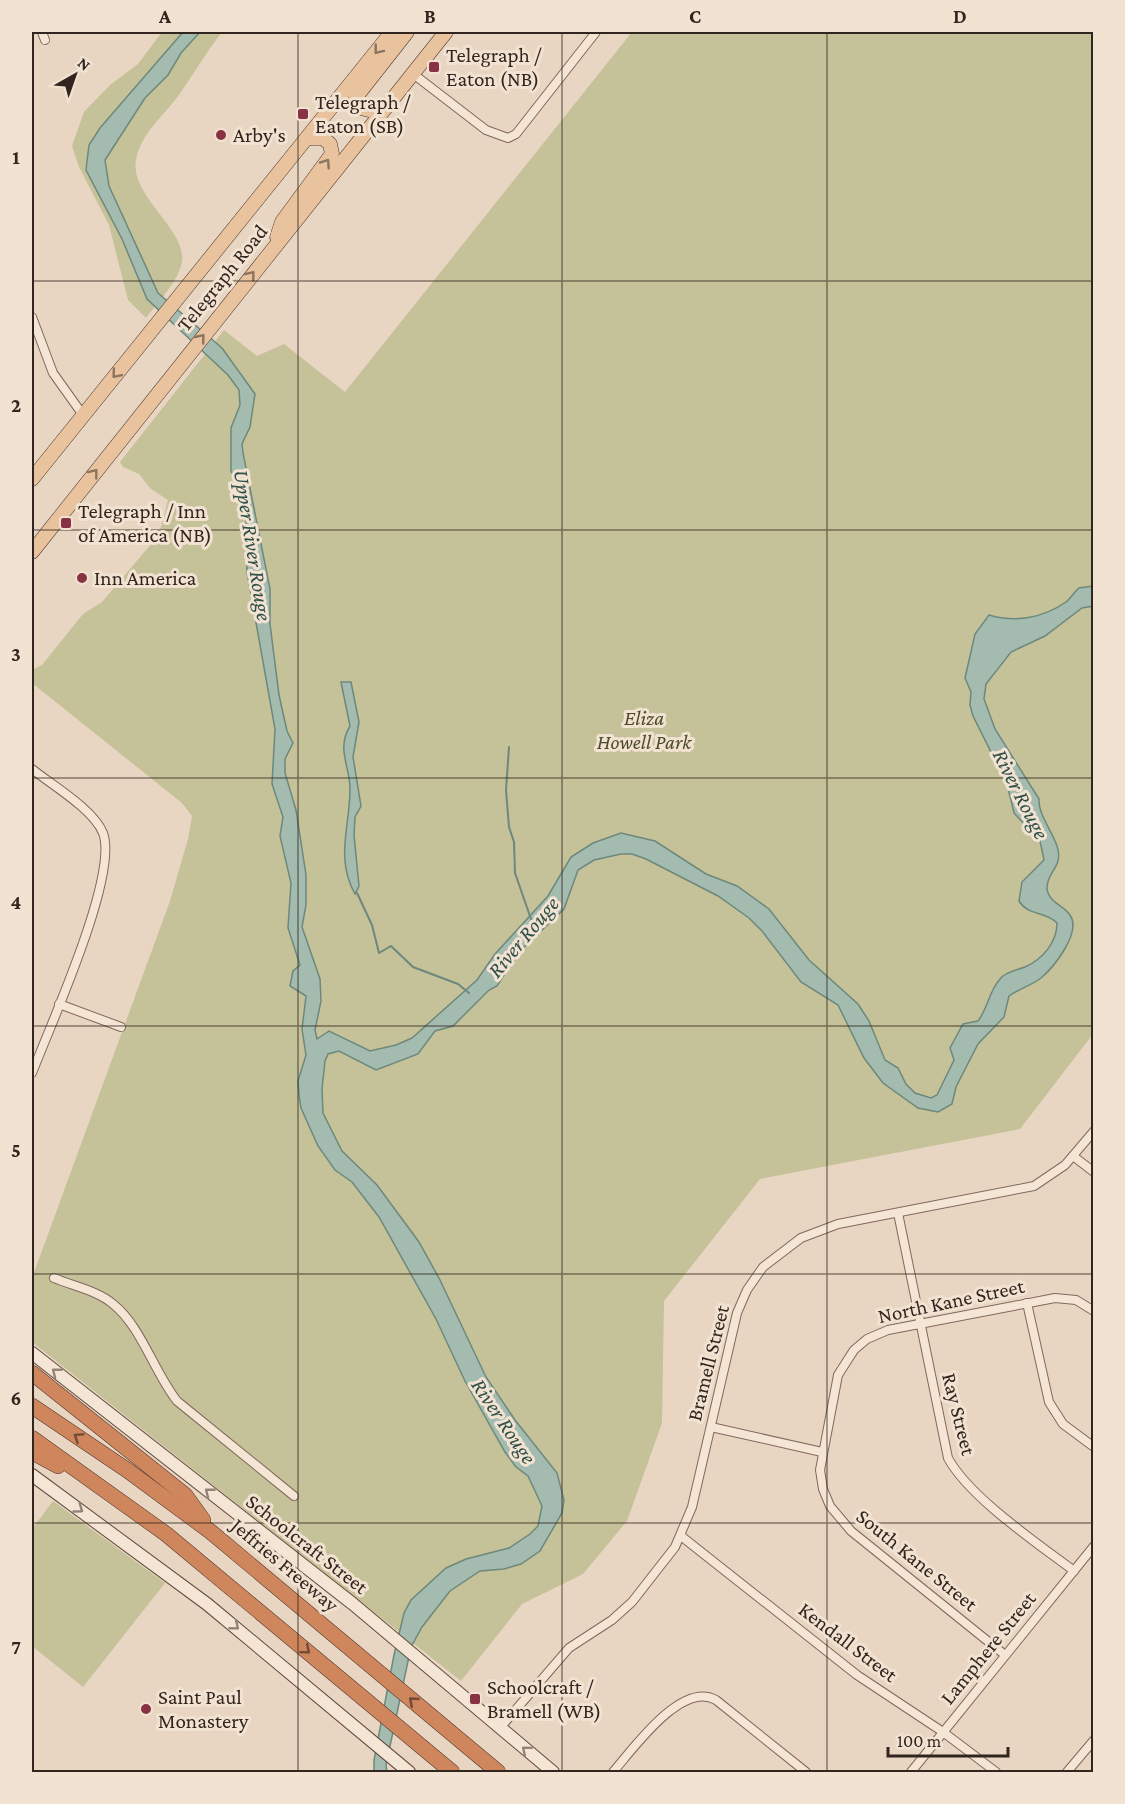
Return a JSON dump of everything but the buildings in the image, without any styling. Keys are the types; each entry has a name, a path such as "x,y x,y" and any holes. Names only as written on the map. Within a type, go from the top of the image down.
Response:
{"highway":[{"path":"32,1373 185,1495 212,1532"},
{"name":"Jeffries Freeway","path":"32,1406 127,1470 212,1532 498,1773"},
{"path":"32,1438 113,1495 214,1572 451,1772"},
{"path":"32,1452 113,1495"}],"main road":[{"name":"Telegraph Road","path":"32,479 392,32"},
{"path":"381,113 361,108 356,97 407,32"},
{"name":"Telegraph Road","path":"32,552 446,32"},
{"path":"273,247 282,222 332,154 330,144 323,138 307,138"},
{"name":"Schoolcraft Street","path":"32,1353 315,1574 553,1773"},
{"path":"32,1475 207,1604 409,1773"}],"street":[{"path":"412,73 469,119 486,130 504,137 516,134 596,32"},
{"path":"32,317 53,374 83,415"},
{"path":"32,769 92,816 103,832 106,859 92,914 32,1072"},
{"path":"59,1004 121,1027"},
{"name":"Bramell Street","path":"500,1728 568,1648 612,1620 632,1602 670,1555 681,1536 692,1507 736,1313 747,1290 763,1267 786,1247 814,1232 1034,1186 1055,1174 1094,1131"},
{"path":"1073,1156 1094,1172"},
{"name":"Ray Street","path":"898,1213 943,1442 955,1471 973,1491 1074,1571"},
{"path":"54,1278 113,1304 129,1322 165,1386 177,1401 294,1497"},
{"name":"North Kane Street","path":"822,1452 838,1375 848,1356 875,1334 1027,1303 1069,1298 1094,1311"},
{"path":"1027,1303 1049,1402 1063,1424 1094,1447"},
{"path":"711,1427 822,1452"},
{"name":"South Kane Street","path":"822,1452 820,1470 823,1489 830,1506 843,1524 1005,1655"},
{"name":"Kendall Street","path":"681,1536 857,1675 943,1732 996,1773"},
{"name":"Lamphere Street","path":"911,1773 1094,1546"},
{"path":"613,1773 654,1725 692,1697 710,1697 806,1773"},
{"path":"1067,1773 1094,1740"}],"green space":[{"path":"162,32 222,32 181,92 148,132 136,160 136,174 142,188 171,229 182,256 180,269 173,282 146,318 128,300 109,225 79,167 72,146 84,112 110,85 138,64"},
{"name":"Eliza Howell Park","path":"632,32 1093,32 1093,1034 1020,1129 760,1179 664,1301 662,1423 627,1521 583,1574 522,1604 461,1681 32,1342 32,1278 170,901 188,839 192,816 182,803 32,683 32,670 42,665 83,614 102,602 152,543 161,527 168,500 151,489 139,474 123,467 120,462 224,330 257,356 284,344 345,392"},
{"path":"53,1501 165,1583 83,1687 32,1646 32,1529"}],"water":[{"path":"183,32 200,32 181,53 168,75 145,98 105,160 109,186 158,293 222,348 255,394 250,427 242,444 270,589 270,624 279,695 287,731 293,743 285,759 285,773 296,810 306,875 306,905 302,927 320,979 321,1001 315,1030 317,1039 329,1031 370,1051 396,1045 412,1038 477,980 495,954 548,896 571,857 593,843 621,833 655,841 706,874 737,886 769,909 809,960 858,1004 869,1021 885,1060 898,1068 906,1084 915,1093 931,1098 937,1095 954,1060 950,1048 963,1024 978,1021 993,989 1002,977 1032,964 1043,955 1055,937 1057,923 1053,919 1027,909 1019,901 1022,882 1044,860 1040,841 1014,813 1007,784 973,716 970,705 971,692 965,678 975,634 989,615 1009,619 1029,618 1048,612 1066,602 1079,588 1093,586 1093,606 1082,608 1045,636 1011,652 986,684 984,699 995,729 1039,799 1043,817 1057,846 1058,859 1048,882 1048,893 1070,915 1073,922 1070,940 1059,958 1037,980 1009,996 1004,1017 978,1044 956,1087 952,1104 938,1112 918,1108 883,1083 864,1058 838,1005 801,982 762,931 749,918 718,896 632,854 594,860 578,870 564,909 520,951 497,986 489,990 453,1026 435,1031 418,1054 376,1070 339,1051 328,1054 322,1089 323,1113 342,1151 377,1185 419,1242 440,1280 486,1377 515,1420 557,1473 564,1500 562,1513 540,1551 521,1564 504,1569 480,1571 450,1591 422,1627 411,1647 386,1765 387,1772 374,1772 374,1760 394,1655 404,1613 411,1600 446,1568 466,1559 509,1548 530,1534 538,1526 542,1506 528,1476 516,1467 505,1452 465,1381 436,1319 379,1217 352,1182 335,1170 318,1146 301,1108 298,1081 306,1055 302,1029 306,996 290,986 293,971 300,965 288,928 291,883 280,836 283,817 272,784 275,729 247,572 246,510 243,492 231,471 231,428 240,405 239,390 228,375 147,299 122,239 86,170 89,145 100,128"},
{"path":"341,682 351,682 359,722 353,757 361,806 355,817 354,835 359,886 355,894 349,881 345,855 350,789 344,742 350,726"}],"waterway":[{"name":"River Rouge","path":"509,747 506,790 509,827 514,842 515,873 531,919"},
{"path":"357,893 372,925 379,953 391,946 413,967 458,984 469,993"}],"place":[{"name":"Telegraph / Eaton (NB)","path":"434,67"},
{"name":"Telegraph / Eaton (SB)","path":"303,114"},
{"name":"Arby's","path":"221,135"},
{"name":"Telegraph / Inn of America (NB)","path":"66,523"},
{"name":"Inn America","path":"82,578"},
{"name":"Schoolcraft / Bramell (WB)","path":"475,1699"},
{"name":"Saint Paul Monastery","path":"146,1709"}],"water label":[{"name":"Upper River Rouge","path":"253,545"}]}
